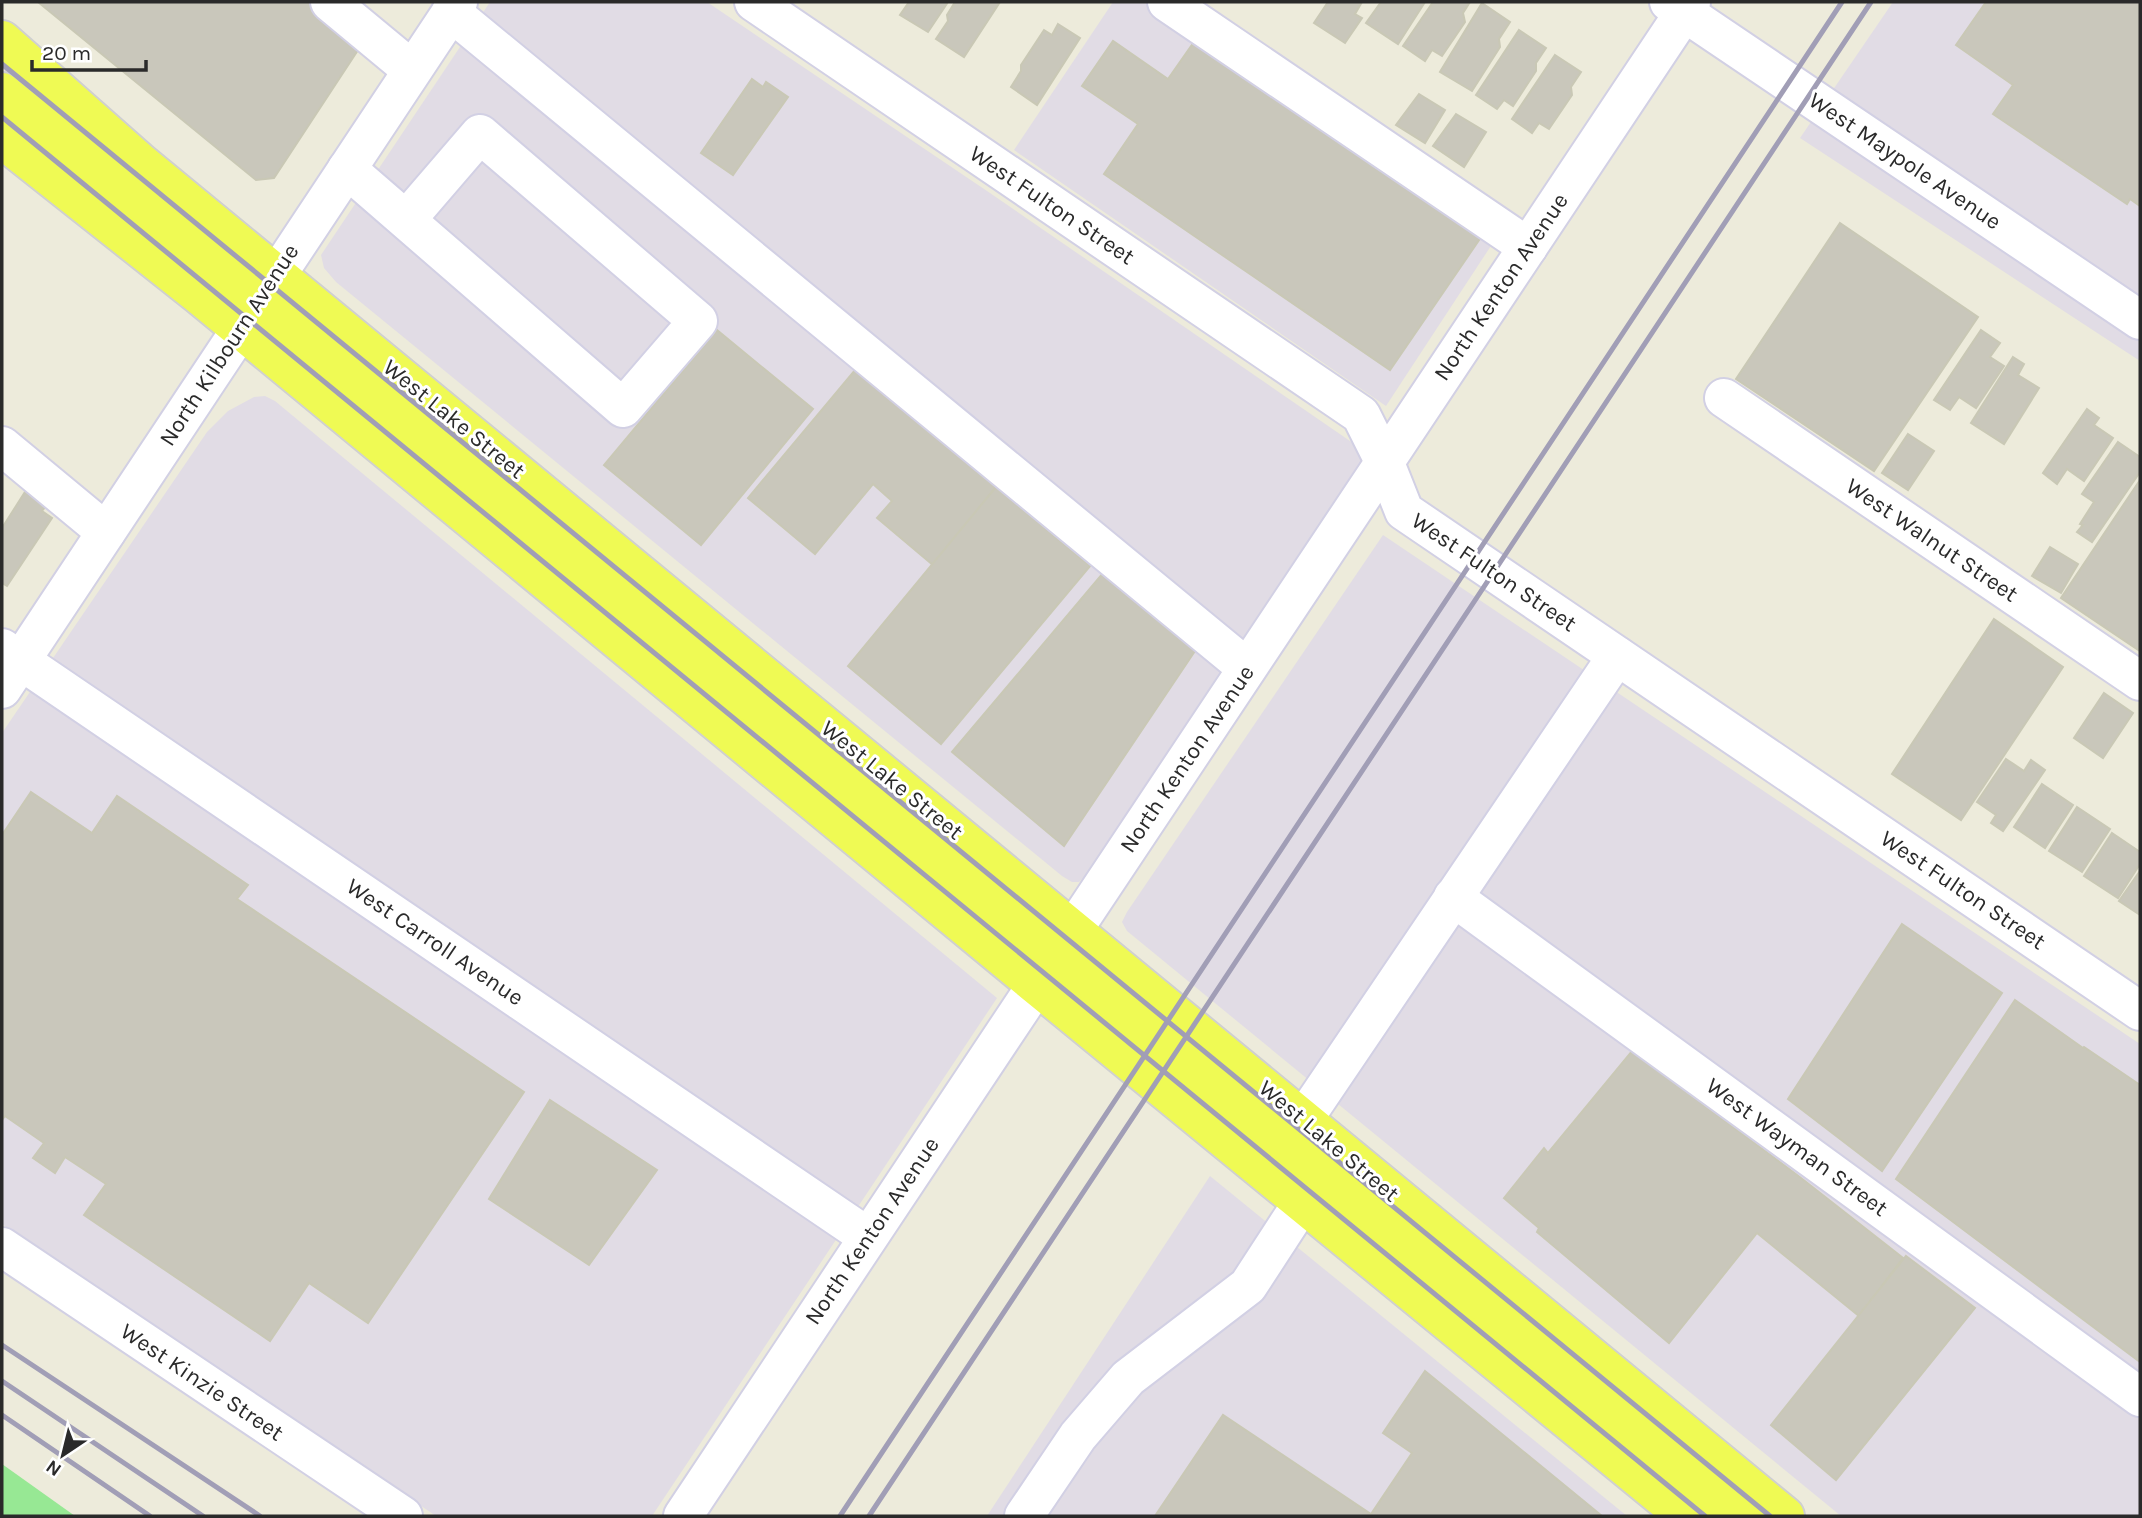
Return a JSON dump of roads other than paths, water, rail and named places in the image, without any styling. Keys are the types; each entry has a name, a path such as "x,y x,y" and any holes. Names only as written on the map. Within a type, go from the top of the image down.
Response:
{"main road":[{"name":"West Lake Street","path":"2,40 141,163 258,302"},
{"name":"West Lake Street","path":"2,92 1737,1516"},
{"name":"West Lake Street","path":"2,139 69,190 258,302"},
{"name":"West Lake Street","path":"1055,957 1303,1120 1785,1516"},
{"name":"West Lake Street","path":"1055,957 1302,1203 1685,1516"}],"street":[{"path":"330,2 412,69"},
{"name":"West Fulton Street","path":"754,2 1361,415 1385,463 1404,511 2140,1011"},
{"path":"1167,2 1528,247"},
{"name":"North Kenton Avenue","path":"683,1516 1528,247 1681,5"},
{"name":"West Maypole Avenue","path":"1681,5 2140,320"},
{"path":"454,7 1247,668"},
{"name":"North Kilbourn Avenue","path":"8,666 106,532 454,7"},
{"path":"346,169 623,408 698,321 480,134 406,220"},
{"name":"West Walnut Street","path":"1724,398 2140,681"},
{"path":"2,446 106,532"},
{"path":"1303,1120 1617,656"},
{"name":"West Carroll Avenue","path":"8,666 868,1237"},
{"name":"West Wayman Street","path":"1453,897 2140,1397"},
{"path":"1024,1516 1078,1436 1129,1378 1248,1286 1302,1203"},
{"name":"West Kinzie Street","path":"2,1247 403,1516"}],"railway":[{"path":"840,1516 1842,2"},
{"path":"869,1516 1871,2"},
{"path":"2,64 1770,1516"},
{"path":"2,117 1705,1516"},
{"path":"2,1345 260,1516"},
{"path":"2,1381 203,1516"},
{"path":"2,1415 150,1516"}]}
